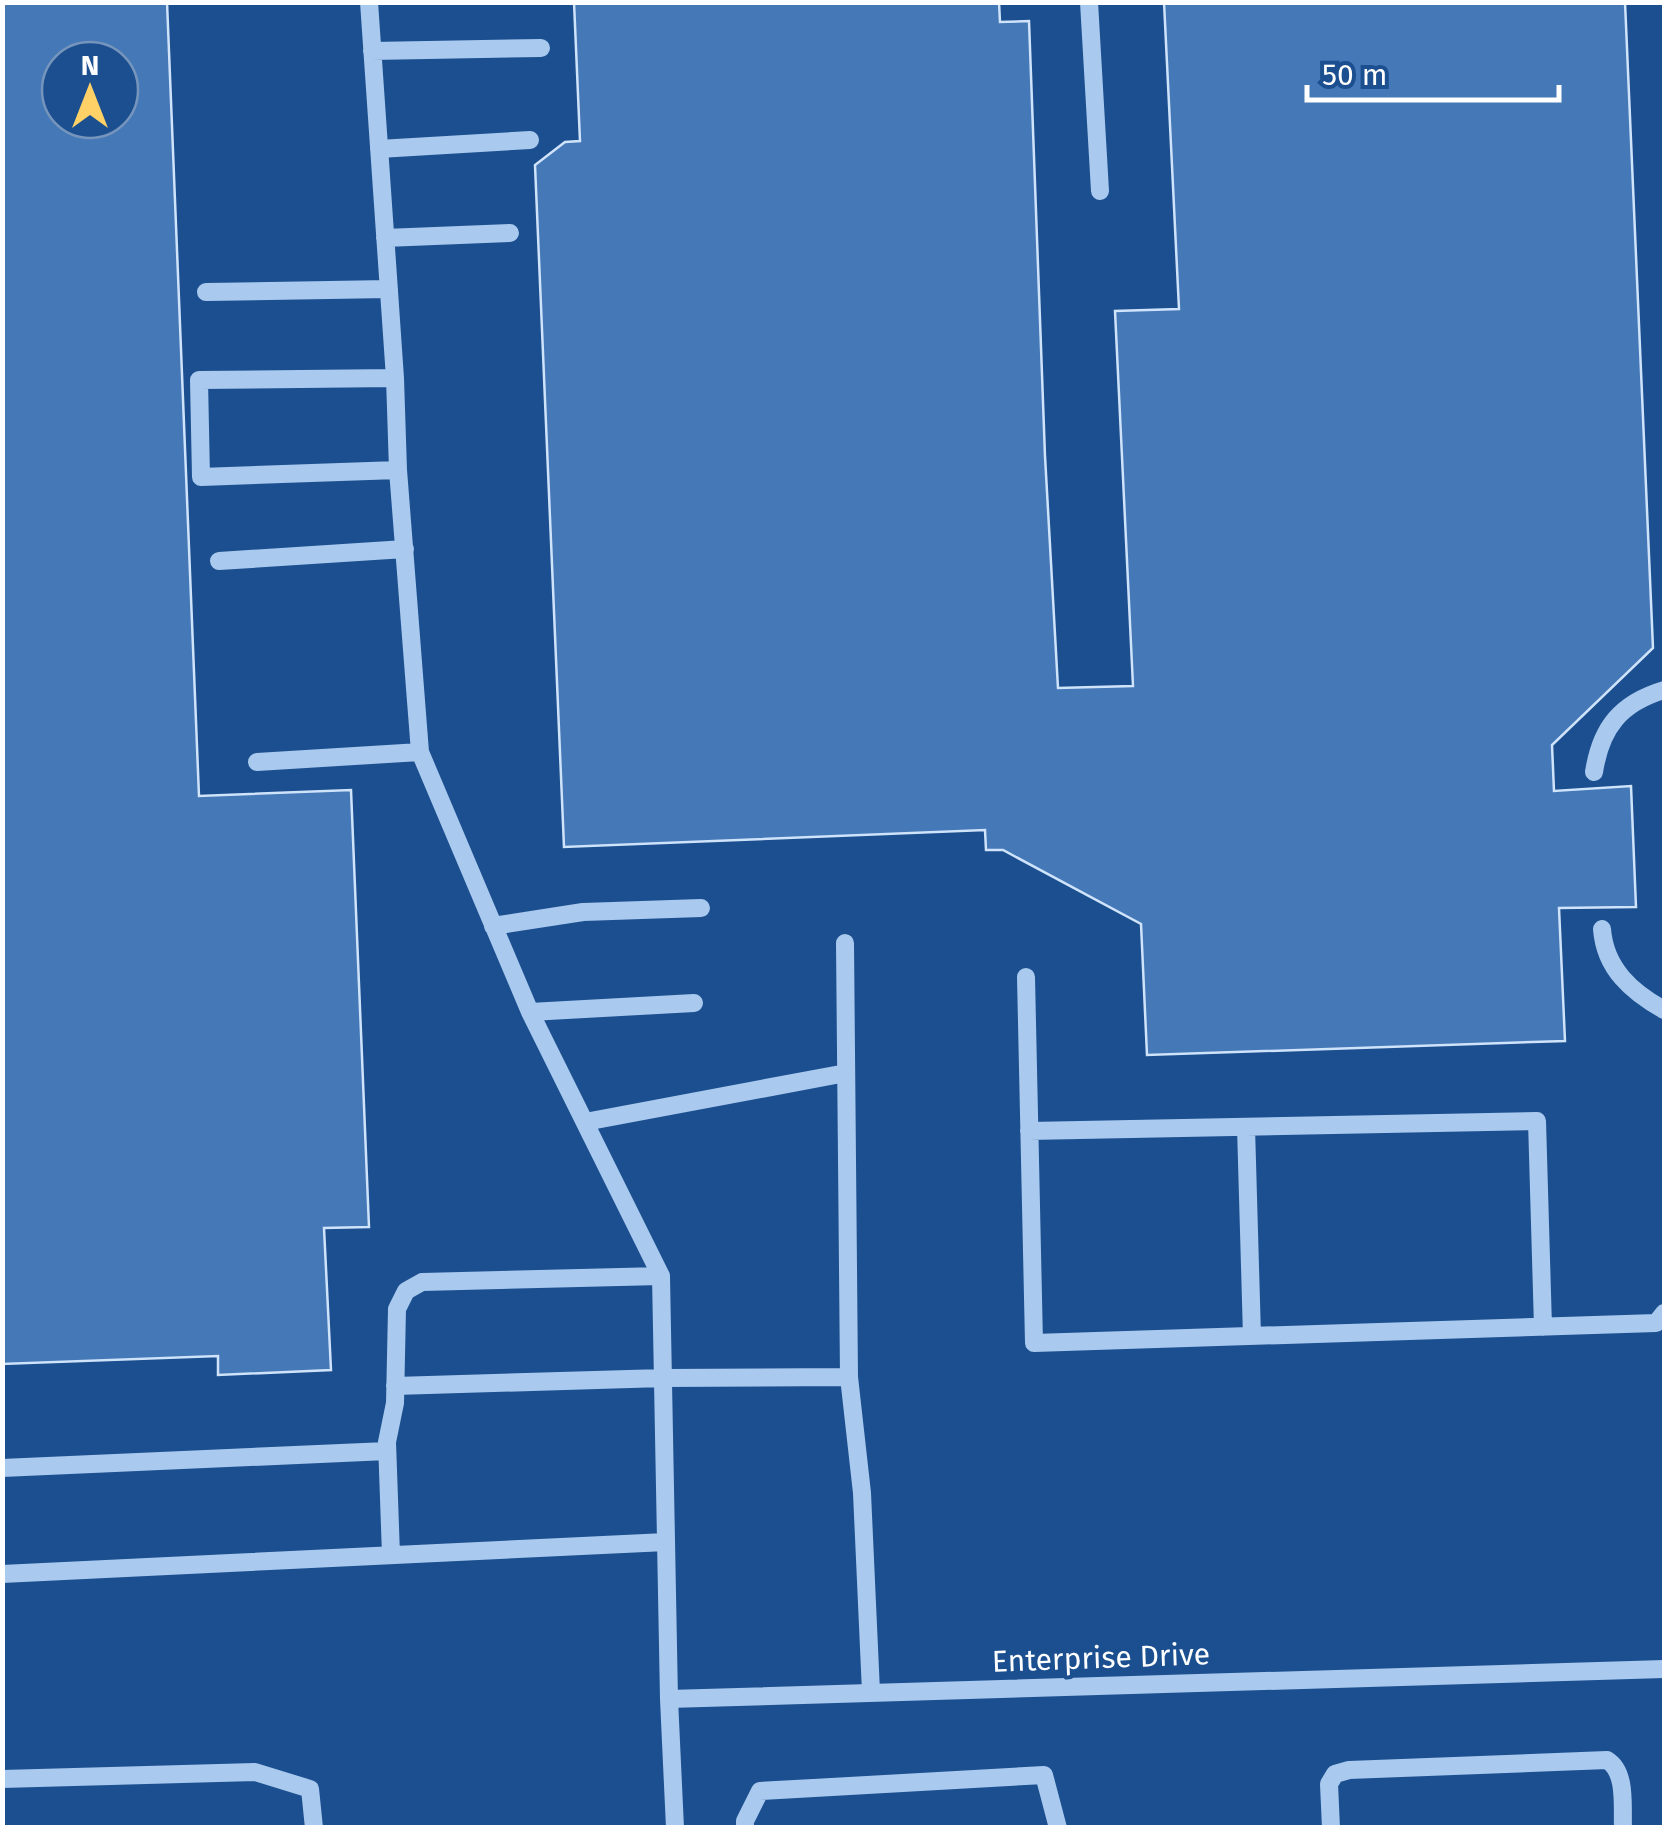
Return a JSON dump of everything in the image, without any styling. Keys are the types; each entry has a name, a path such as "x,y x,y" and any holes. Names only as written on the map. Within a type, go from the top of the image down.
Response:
{"street":[{"path":"368,2 420,752 530,1012 661,1276 675,1828"},
{"path":"1089,2 1100,191"},
{"path":"372,51 541,48"},
{"path":"378,149 530,140"},
{"path":"385,238 510,233"},
{"path":"206,292 388,289"},
{"path":"395,378 199,380 201,478 398,470"},
{"path":"219,560 405,549"},
{"path":"1594,772 1598,750 1613,719 1620,711 1664,690"},
{"path":"257,762 420,752"},
{"path":"494,926 583,912 701,908"},
{"path":"1602,929 1610,959 1621,979 1664,1010"},
{"path":"845,943 849,1377 862,1493 871,1692"},
{"path":"1026,978 1034,1343 1656,1323 1664,1313"},
{"path":"530,1012 694,1003"},
{"path":"584,1122 846,1074"},
{"path":"1030,1131 1538,1121 1543,1326"},
{"path":"1246,1127 1252,1336"},
{"path":"391,1556 386,1450 395,1386 397,1309 406,1290 422,1282 661,1276"},
{"path":"395,1386 849,1377"},
{"path":"2,1468 386,1450"},
{"path":"2,1574 666,1542"},
{"name":"Enterprise Drive","path":"669,1698 1664,1669"},
{"path":"1331,1828 1330,1784 1335,1774 1348,1770 1608,1760 1620,1774 1623,1828"},
{"path":"2,1779 256,1772 310,1789 314,1828"},
{"path":"746,1828 745,1821 760,1790 1044,1775 1058,1828"}],"building":[{"path":"2,2 167,2 199,796 351,790 369,1227 324,1228 331,1370 218,1375 218,1356 2,1364"},
{"path":"574,2 999,2 1000,22 1029,21 1058,688 1133,686 1115,311 1179,309 1164,2 1625,2 1653,648 1552,745 1554,791 1631,786 1636,907 1559,908 1565,1041 1147,1055 1141,924 1003,850 986,850 985,830 564,847 535,165 565,142 580,141"}]}
